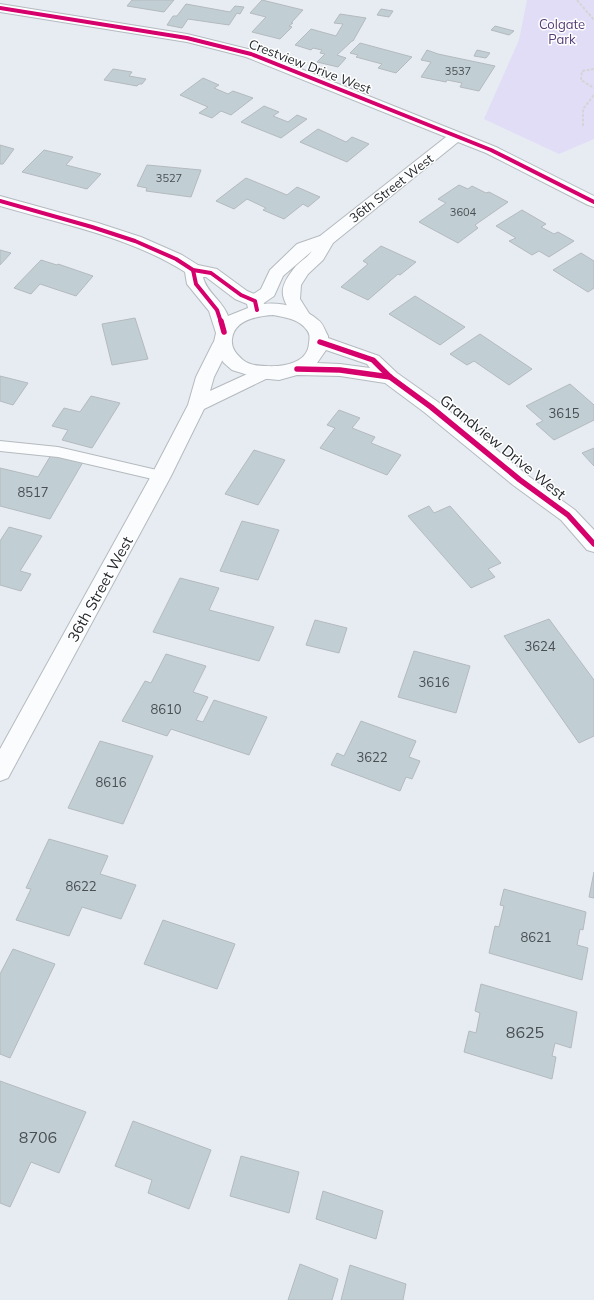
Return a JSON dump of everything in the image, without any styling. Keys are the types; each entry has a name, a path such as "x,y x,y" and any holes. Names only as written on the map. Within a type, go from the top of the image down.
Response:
{"street":[{"name":"Crestview Drive West","path":"0,8 188,38 232,48 257,56 457,136 512,160 594,202"},
{"name":"36th Street West","path":"256,306 268,292 276,274 303,248 326,240 457,136"},
{"path":"0,201 92,226 135,241 176,259 193,270 211,273 256,306 287,311 300,315 311,322 318,331 320,342 318,352 310,361 297,369 282,373 264,373 248,370 235,364 226,354 217,310 196,284 193,270"},
{"name":"36th Street West","path":"300,315 291,299 292,285 302,270 318,256 326,240"},
{"path":"223,338 232,323 256,306"},
{"name":"36th Street West","path":"0,771 161,476 197,406 205,377 223,338"},
{"name":"Grandview Drive West","path":"320,342 373,360 390,377 431,407 520,480 568,515 594,544"},
{"name":"Grandview Drive West","path":"297,369 340,370 390,377"},
{"path":"197,406 264,373"}],"lane":[{"path":"0,446 58,452 161,476"}],"path":[{"path":"577,0 594,20"},
{"path":"594,69 582,71 581,80 594,88"},
{"path":"583,126 583,109 594,95"}],"green space":[{"name":"Colgate Park","path":"527,0 594,0 594,139 559,154 484,119 519,40"}],"building":[{"path":"132,0 174,0 164,12 127,6"},
{"path":"262,0 303,10 289,26 292,27 280,39 252,32 266,17 250,13"},
{"path":"186,4 230,12 235,6 244,7 240,14 237,13 229,25 188,19 182,28 167,25 173,16 177,16"},
{"path":"381,9 393,11 389,17 377,15"},
{"path":"340,14 366,18 353,41 337,55 346,58 338,67 317,62 325,54 320,53 322,50 313,48 311,50 295,45 311,29 336,36 343,24 334,23"},
{"path":"495,26 514,31 509,35 491,30"},
{"path":"360,43 412,57 396,73 378,68 382,64 356,57 358,55 350,53"},
{"path":"427,50 438,54 495,66 479,91 460,87 462,83 447,80 446,82 421,77 431,62 421,60"},
{"path":"477,50 490,53 486,58 474,56"},
{"path":"113,69 132,72 129,76 146,79 142,84 137,86 104,80"},
{"path":"203,78 219,85 214,88 228,94 233,91 253,98 231,115 221,111 212,118 199,113 208,107 180,95"},
{"path":"264,106 279,112 273,116 288,122 297,115 307,119 281,138 241,122"},
{"path":"318,129 346,142 352,137 369,144 347,162 300,142"},
{"path":"0,145 14,149 3,164 0,164"},
{"path":"44,150 73,157 66,165 101,174 87,189 22,172"},
{"path":"147,165 201,170 191,197 146,191 147,188 137,186"},
{"path":"246,178 287,195 297,187 320,197 308,207 303,204 284,219 263,210 266,208 247,199 234,209 216,201"},
{"path":"459,185 468,189 472,186 486,193 489,192 508,202 475,225 478,228 458,243 419,222 446,203 438,199"},
{"path":"522,210 546,224 541,227 554,234 558,232 574,241 549,257 539,251 532,255 509,241 516,238 496,226"},
{"path":"381,246 416,262 400,275 398,274 368,300 341,287 368,264 363,261"},
{"path":"0,250 11,253 0,265"},
{"path":"581,253 594,261 594,288 588,292 553,270"},
{"path":"41,260 93,276 76,296 40,284 31,294 14,288"},
{"path":"415,296 465,327 440,345 389,314"},
{"path":"135,318 148,359 112,365 102,324"},
{"path":"480,334 532,369 509,385 474,361 467,365 450,354"},
{"path":"0,376 28,383 13,405 0,401"},
{"path":"570,384 594,405 594,420 554,440 536,424 543,421 526,406"},
{"path":"91,396 120,403 92,448 62,440 68,430 52,426 64,408 80,412"},
{"path":"339,410 360,418 352,428 375,437 371,443 401,455 387,475 320,448 335,428 327,425"},
{"path":"594,448 594,466 582,453"},
{"path":"254,450 285,460 258,505 225,494"},
{"path":"51,455 83,462 50,519 0,506 0,468 38,477"},
{"path":"429,506 434,513 450,506 501,563 488,569 495,577 471,588 408,516"},
{"path":"242,521 279,530 258,580 220,571"},
{"path":"9,527 42,536 20,571 31,574 21,591 0,585 0,541"},
{"path":"180,578 219,588 209,610 274,627 259,661 153,632"},
{"path":"549,619 594,680 594,736 579,743 504,636"},
{"path":"315,620 347,628 339,653 306,645"},
{"path":"414,651 470,666 456,713 398,697"},
{"path":"166,654 206,666 193,692 208,697 196,720 203,722 214,700 267,717 249,755 171,729 167,736 122,721 145,681 151,683"},
{"path":"361,721 416,741 409,757 420,761 412,779 406,777 400,791 331,765 337,753 344,756"},
{"path":"100,741 153,756 123,824 68,808"},
{"path":"49,839 108,856 100,874 136,885 121,919 82,907 69,936 16,920 31,889 26,888"},
{"path":"594,872 594,898 589,897"},
{"path":"504,889 586,912 583,930 580,929 577,945 588,948 582,980 489,953 495,926 499,927 504,906 500,905"},
{"path":"163,920 235,944 217,989 144,964"},
{"path":"13,949 55,964 10,1058 0,1054 0,974"},
{"path":"481,984 577,1012 571,1048 555,1043 552,1056 556,1057 552,1079 464,1052 469,1031 476,1033 480,1013 475,1011"},
{"path":"0,1081 86,1112 59,1173 31,1162 10,1207 0,1203"},
{"path":"133,1121 211,1150 189,1209 148,1193 152,1180 115,1166"},
{"path":"241,1156 299,1172 289,1213 230,1196"},
{"path":"323,1191 383,1211 376,1239 316,1219"},
{"path":"300,1264 338,1279 332,1300 288,1300"},
{"path":"350,1265 406,1284 403,1300 341,1300"}],"cycle path":[{"path":"0,8 187,38 251,54 491,150 594,202"},
{"path":"0,201 92,227 135,241 176,259 193,270 211,273 241,295 255,301 257,310"},
{"path":"193,270 196,284 217,310 224,332"},
{"path":"320,342 373,360 390,377 431,407 520,480 568,515 594,544"},
{"path":"297,369 340,370 390,377"}]}
